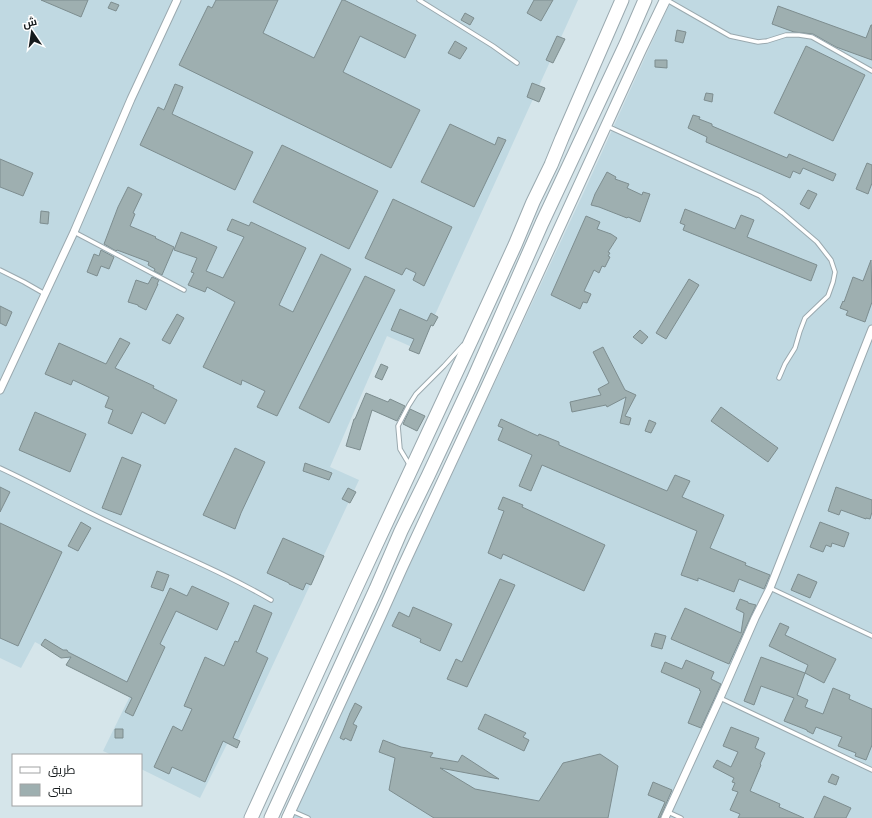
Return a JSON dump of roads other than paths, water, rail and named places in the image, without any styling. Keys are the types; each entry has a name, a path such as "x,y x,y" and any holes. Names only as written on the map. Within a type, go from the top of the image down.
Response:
{"highway":[{"path":"258,802 273,814 401,531 420,472 462,402 473,380 484,334 515,246 622,0"},
{"path":"251,818 420,472 484,334 548,210 626,44 645,0"}],"main road":[{"path":"289,814 606,126 666,0"}],"street":[{"path":"0,390 74,232 131,100 177,0"},
{"path":"666,815 770,588 872,329"}],"lane":[{"path":"419,0 493,46 517,63"},
{"path":"666,0 730,36 758,42 767,41 786,35 812,37 872,70"},
{"path":"606,126 760,196 783,213 817,242 831,260 835,272 828,296 805,318 795,348 779,378"},
{"path":"74,232 184,290"},
{"path":"0,270 45,294"},
{"path":"420,472 400,449 398,426 416,394 444,366 484,334"},
{"path":"0,468 85,511 203,565 271,600"},
{"path":"770,588 872,636"},
{"path":"720,698 872,770"},
{"path":"289,814 308,818"},
{"path":"666,815 681,818"}]}
